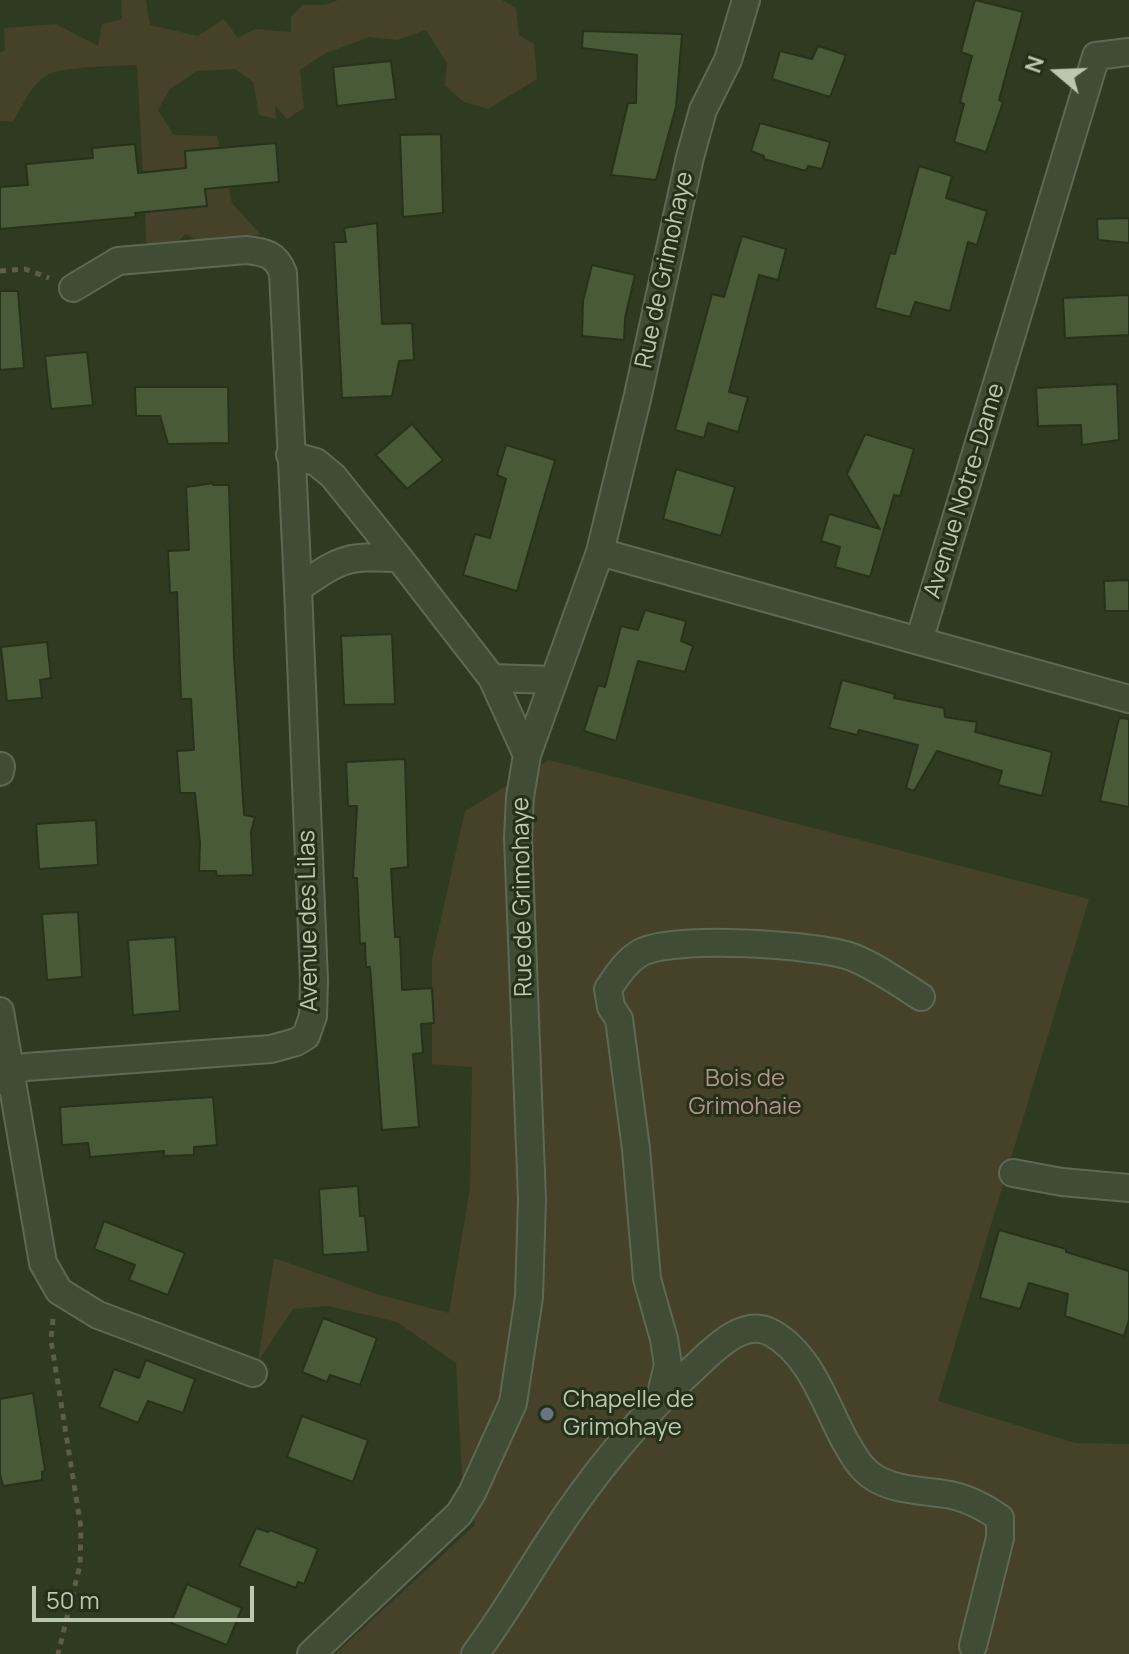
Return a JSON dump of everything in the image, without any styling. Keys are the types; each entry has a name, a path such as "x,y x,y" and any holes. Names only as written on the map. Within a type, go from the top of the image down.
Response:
{"street":[{"name":"Rue de Grimohaye","path":"311,1654 459,1514 472,1493 513,1403 526,1328 532,1227 518,838 520,797 527,755 600,552 703,110 728,60 746,0"},
{"name":"Avenue Notre-Dame","path":"919,641 1096,56 1129,52"},
{"name":"Avenue des Lilas","path":"5,1076 26,1067 271,1049 306,1036 313,1016 314,981 283,273 273,256 263,252 229,250 118,261 73,288"},
{"path":"290,455 316,462 333,476 399,558 492,678 527,755"},
{"path":"600,552 1129,699"},
{"path":"298,588 332,564 347,558 399,558"},
{"path":"492,678 554,680"},
{"path":"659,1402 668,1365 647,1279 636,1149 619,1019 611,1007 608,989 622,967 642,952 674,945 740,944 813,950 850,956 921,997"},
{"path":"0,1011 5,1076 43,1263 59,1291 98,1315 253,1373"},
{"path":"1013,1173 1062,1182 1129,1188"},
{"path":"475,1654 584,1490 627,1436 715,1348 744,1330 762,1329 785,1341 808,1367 860,1467 876,1479 904,1489 949,1495 982,1505 1000,1518 1000,1538 973,1646"}],"path":[{"path":"0,271 25,269 73,288"},
{"path":"58,1654 80,1565 81,1528 51,1340 59,1291"}],"green space":[{"path":"121,0 146,0 150,25 198,36 224,19 238,38 255,29 291,32 291,17 302,5 325,5 338,0 502,0 516,8 519,35 534,44 537,79 488,109 464,102 445,86 447,63 426,30 397,40 369,37 326,53 300,70 304,108 287,119 275,105 276,119 259,115 253,82 235,69 197,71 170,89 158,110 174,135 217,136 232,203 261,235 238,236 215,247 185,234 171,250 147,249 137,65 77,68 47,75 32,90 13,122 0,121 0,52 5,50 4,28 56,24 98,46 102,24 122,19"},
{"name":"Bois de Grimohaie","path":"549,760 1089,899 938,1401 1075,1443 1129,1444 1129,1654 335,1654 475,1525 462,1476 456,1363 397,1322 328,1306 293,1309 258,1361 274,1258 380,1295 449,1313 470,1189 472,1067 432,1064 432,959 465,811"}],"building":[{"path":"975,0 1023,12 999,100 1003,102 986,152 954,142 972,56 961,52"},
{"path":"583,31 682,34 676,107 656,180 611,175 628,103 636,103 637,55 582,48"},
{"path":"818,46 846,55 830,97 772,79 780,51 812,59"},
{"path":"391,61 396,99 337,106 333,67"},
{"path":"760,123 830,142 822,169 808,166 806,171 764,159 764,156 751,151"},
{"path":"441,134 443,213 403,217 400,135"},
{"path":"276,143 279,182 205,189 207,206 135,213 136,217 0,229 0,187 28,185 26,164 93,158 92,148 135,144 138,173 186,168 185,151"},
{"path":"919,166 952,176 946,198 987,211 977,245 968,242 950,311 915,302 910,317 875,308 890,253 895,254"},
{"path":"1129,218 1129,243 1098,240 1097,219"},
{"path":"377,223 382,324 412,323 414,360 399,361 392,396 342,398 334,242 346,242 344,228"},
{"path":"742,236 786,249 778,280 759,275 729,392 748,397 738,432 708,423 704,438 675,430 712,294 724,297"},
{"path":"592,265 635,275 625,318 624,340 582,336 583,301"},
{"path":"0,291 18,291 24,368 0,370"},
{"path":"1129,295 1129,335 1065,338 1063,298"},
{"path":"87,352 93,405 51,409 45,356"},
{"path":"1117,384 1119,440 1082,445 1081,425 1038,426 1036,388"},
{"path":"135,387 228,387 229,443 168,444 160,416 136,416"},
{"path":"412,424 443,460 407,489 376,455"},
{"path":"865,434 914,449 900,496 894,495 870,577 835,567 840,547 821,541 829,514 880,529 847,474"},
{"path":"506,445 555,460 517,591 463,575 475,534 490,538 506,479 497,475"},
{"path":"676,469 735,487 721,536 663,519"},
{"path":"214,483 229,485 234,657 244,815 255,817 251,832 253,875 217,876 216,871 199,871 200,843 195,793 180,793 177,751 194,750 191,699 181,699 177,592 170,593 168,551 189,550 186,487"},
{"path":"1129,580 1129,611 1105,611 1104,581"},
{"path":"645,610 686,621 681,641 693,646 685,672 638,661 616,741 584,731 598,685 605,687 621,626 638,630"},
{"path":"392,634 395,704 344,705 341,636"},
{"path":"47,642 51,678 40,680 42,698 7,701 1,647"},
{"path":"842,680 895,694 894,698 944,708 945,717 977,722 975,732 1052,752 1042,796 998,785 1002,771 937,751 914,791 906,788 918,745 859,730 857,735 829,728"},
{"path":"1119,718 1129,719 1129,807 1100,801"},
{"path":"405,759 408,867 391,869 395,937 400,937 402,990 432,988 434,1023 421,1024 423,1053 413,1054 419,1127 382,1130 370,967 366,967 365,943 360,944 357,878 353,878 357,806 348,806 346,762"},
{"path":"96,820 98,865 39,869 36,824"},
{"path":"78,912 82,977 47,980 42,914"},
{"path":"175,937 180,1011 133,1015 128,940"},
{"path":"213,1097 217,1145 194,1147 194,1155 164,1156 164,1151 90,1157 88,1143 62,1145 60,1107"},
{"path":"358,1186 360,1216 365,1216 368,1252 323,1255 319,1189"},
{"path":"104,1221 185,1253 168,1295 129,1280 135,1265 94,1249"},
{"path":"999,1230 1129,1271 1129,1320 1124,1336 1065,1316 1068,1294 1029,1283 1020,1309 980,1298"},
{"path":"323,1318 377,1338 360,1385 330,1375 327,1382 302,1372"},
{"path":"146,1360 195,1379 183,1413 148,1401 138,1423 99,1407 114,1369 139,1378"},
{"path":"33,1393 45,1470 42,1480 3,1486 0,1474 0,1399"},
{"path":"302,1416 368,1440 353,1482 287,1457"},
{"path":"256,1528 270,1530 318,1549 304,1584 298,1582 296,1588 239,1566"},
{"path":"187,1584 242,1608 227,1645 171,1623"}],"place":[{"name":"Chapelle de Grimohaye","path":"547,1414"}]}
